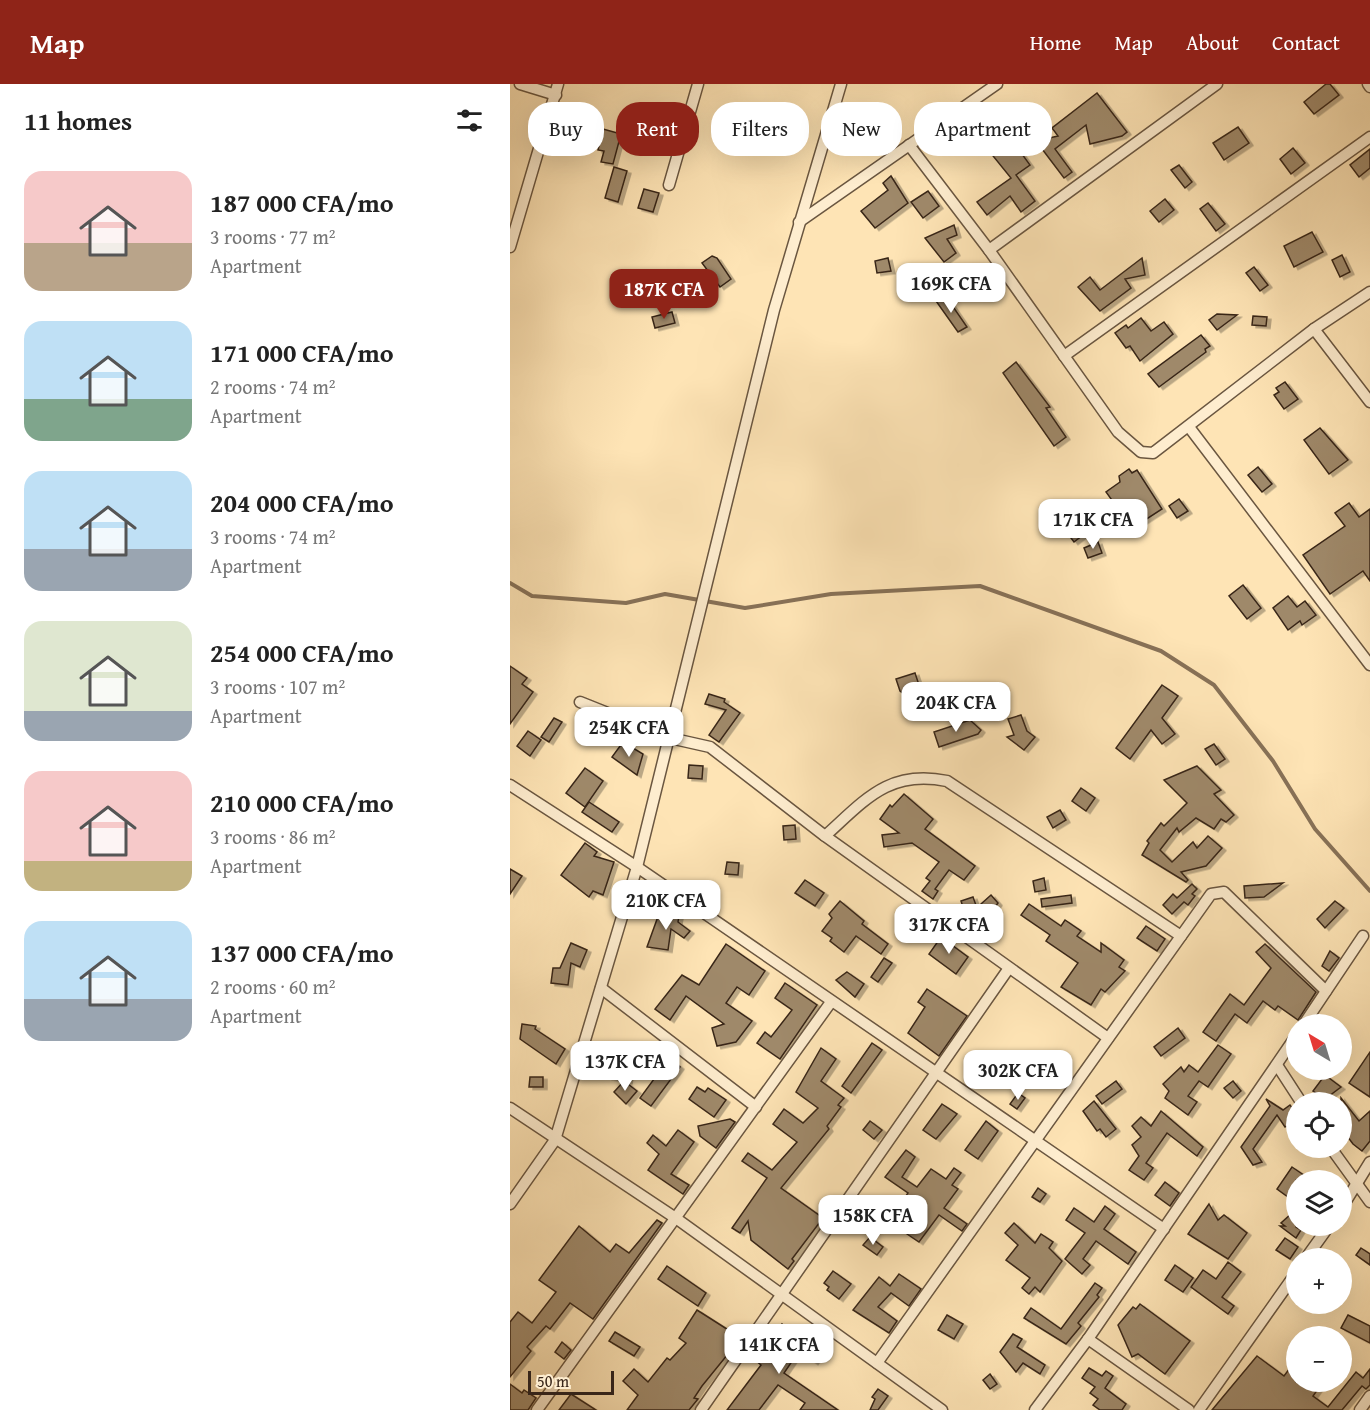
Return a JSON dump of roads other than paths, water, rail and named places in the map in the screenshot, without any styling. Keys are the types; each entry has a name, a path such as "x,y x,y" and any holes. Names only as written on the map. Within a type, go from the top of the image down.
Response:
{"street":[{"path":"510,247 557,89 520,84"},
{"path":"669,185 698,84"},
{"path":"510,1204 555,1140 637,867 774,310 841,84"},
{"path":"799,222 997,84"},
{"path":"989,250 1217,84"},
{"path":"1064,356 1370,137"},
{"path":"909,145 989,250 1118,432 1141,452 1153,453 1314,329 1370,292"},
{"path":"1314,329 1370,402"},
{"path":"1189,427 1370,665"},
{"path":"580,702 670,738 710,747 825,836 1108,1038"},
{"path":"825,836 861,804 903,778 925,777 947,781 1181,936"},
{"path":"510,785 637,867 1164,1229"},
{"path":"877,1363 1211,894 1224,892 1326,991"},
{"path":"1311,1014 1363,936"},
{"path":"701,1410 938,1074 1009,969"},
{"path":"601,988 756,1107"},
{"path":"537,1410 831,1002"},
{"path":"1035,1410 1088,1339 1286,1051"},
{"path":"1277,1065 1295,1092"},
{"path":"510,1108 676,1219 942,1410"},
{"path":"1338,1158 1370,1202"},
{"path":"1352,1193 1370,1162"},
{"path":"1199,1410 1286,1287"},
{"path":"1088,1339 1189,1410"},
{"path":"1360,1410 1370,1396"}],"waterway":[{"path":"510,583 532,596 626,603 665,594 745,608 831,594 980,586 1161,651 1214,685 1273,761 1315,829 1370,891"}]}
